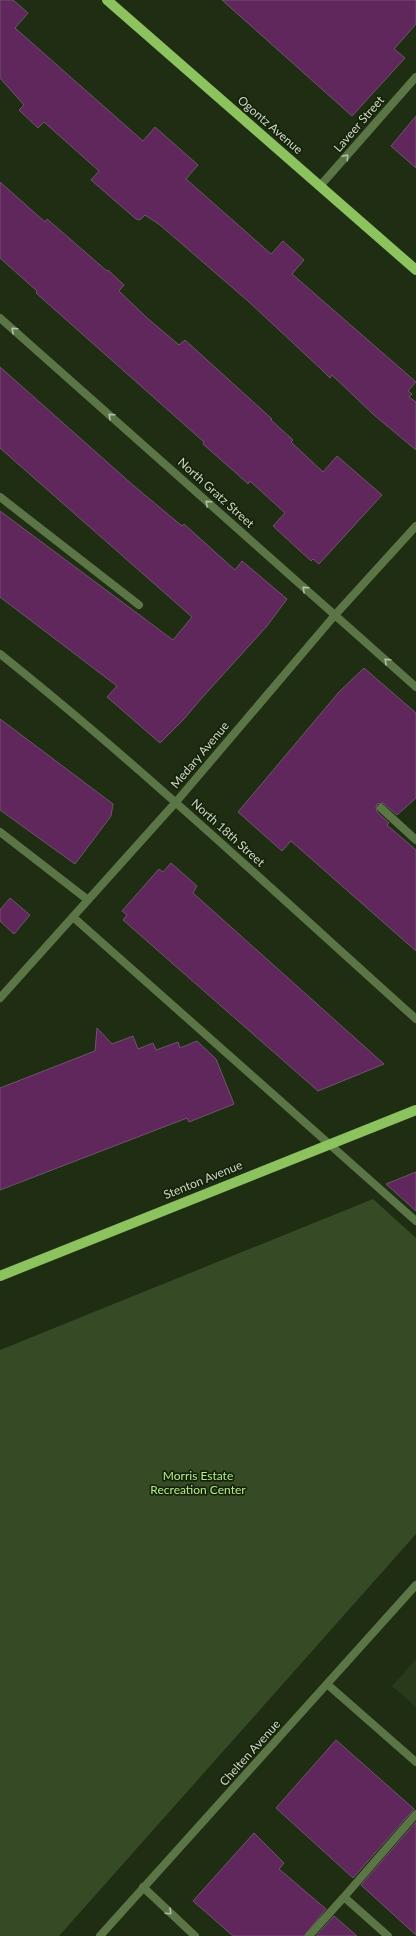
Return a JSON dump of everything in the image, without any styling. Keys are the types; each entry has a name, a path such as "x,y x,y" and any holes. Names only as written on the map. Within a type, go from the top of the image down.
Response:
{"main road":[{"name":"Ogontz Avenue","path":"107,0 416,270"},
{"name":"Stenton Avenue","path":"0,1276 416,1110"}],"street":[{"name":"Laveer Street","path":"320,186 416,77"},
{"name":"North Gratz Street","path":"0,318 416,687"},
{"path":"0,497 139,605"},
{"name":"Medary Avenue","path":"0,998 176,802 335,615 416,526"},
{"name":"North 18th Street","path":"0,654 46,691 176,802 416,1019"},
{"path":"381,808 416,840"},
{"path":"0,832 88,900"},
{"path":"73,918 416,1221"},
{"name":"Chelten Avenue","path":"100,1936 416,1585"},
{"path":"327,1684 416,1762"},
{"path":"309,1936 416,1814"},
{"path":"143,1888 195,1936"},
{"path":"344,1897 388,1936"}],"shaded area":[{"path":"416,1659 416,1707 392,1686"}],"green space":[{"name":"Morris Estate Recreation Center","path":"373,1199 416,1238 416,1534 59,1936 0,1936 0,1350"}],"building":[{"path":"0,0 13,0 28,13 15,28 143,141 155,127 198,165 186,179 271,254 283,241 304,260 292,274 416,382 408,391 412,394 409,397 416,402 416,450 374,415 332,375 330,378 248,301 160,225 145,215 140,220 136,219 91,180 99,171 44,122 38,128 19,110 24,105 0,78"},
{"path":"222,0 416,0 416,24 394,49 405,58 352,116"},
{"path":"416,116 416,168 391,146"},
{"path":"0,182 45,222 47,219 107,271 108,270 124,285 119,291 146,317 179,345 185,340 272,419 271,420 293,440 291,442 323,472 337,456 382,495 319,564 313,559 311,561 273,526 285,513 250,481 248,484 203,444 204,442 36,293 37,291 0,258"},
{"path":"0,367 134,486 182,526 184,524 235,570 242,561 287,599 267,626 184,719 160,743 107,697 117,686 0,597 0,511 173,640 192,617 0,448"},
{"path":"364,668 416,713 416,798 397,815 383,803 377,804 376,807 377,812 389,823 387,825 416,850 416,951 291,841 282,851 238,812 339,692"},
{"path":"0,719 113,804 111,816 75,864 0,810"},
{"path":"171,863 197,886 193,893 384,1064 318,1091 123,920 127,915 122,911 159,869 163,872"},
{"path":"10,898 30,915 14,934 0,921 0,910"},
{"path":"97,1028 112,1044 133,1036 138,1049 153,1043 156,1050 178,1042 180,1048 197,1041 216,1059 234,1104 189,1122 187,1118 0,1190 0,1088 95,1051"},
{"path":"416,1172 416,1211 386,1184"},
{"path":"336,1740 414,1809 353,1878 276,1808"},
{"path":"416,1822 416,1935 361,1885"},
{"path":"254,1833 284,1863 279,1869 326,1909 304,1936 233,1936 193,1901"},
{"path":"334,1916 357,1936 316,1936"}]}
